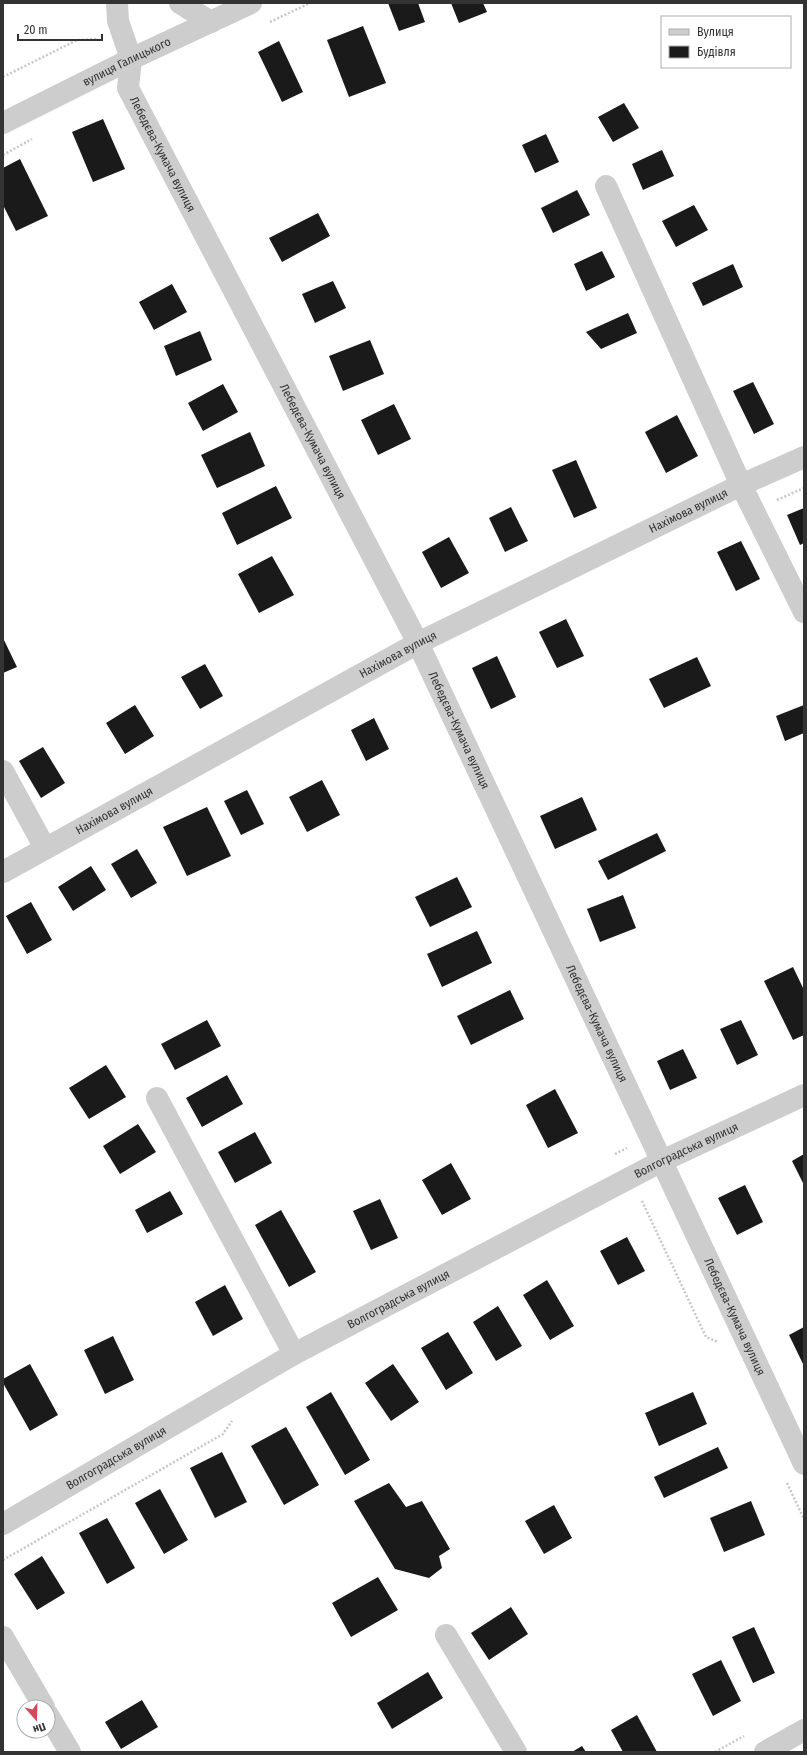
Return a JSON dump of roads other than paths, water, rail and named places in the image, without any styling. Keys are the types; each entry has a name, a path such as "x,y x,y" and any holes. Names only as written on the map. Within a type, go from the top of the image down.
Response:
{"street":[{"name":"Лебедєва-Кумача вулиця","path":"117,3 118,21 131,59 128,88 418,643 804,1464"},
{"path":"180,3 211,22"},
{"name":"вулиця Галицького","path":"3,123 131,59 251,3"},
{"path":"606,186 741,485 804,612"},
{"name":"Нахімова вулиця","path":"3,872 418,643 741,485 804,457"},
{"path":"3,771 45,848"},
{"name":"Волгоградська вулиця","path":"3,1524 294,1354 662,1161 804,1095"},
{"path":"157,1098 294,1354"},
{"path":"446,1635 516,1752"},
{"path":"3,1637 39,1699"},
{"path":"56,1728 70,1752"},
{"path":"765,1752 804,1730"}]}
